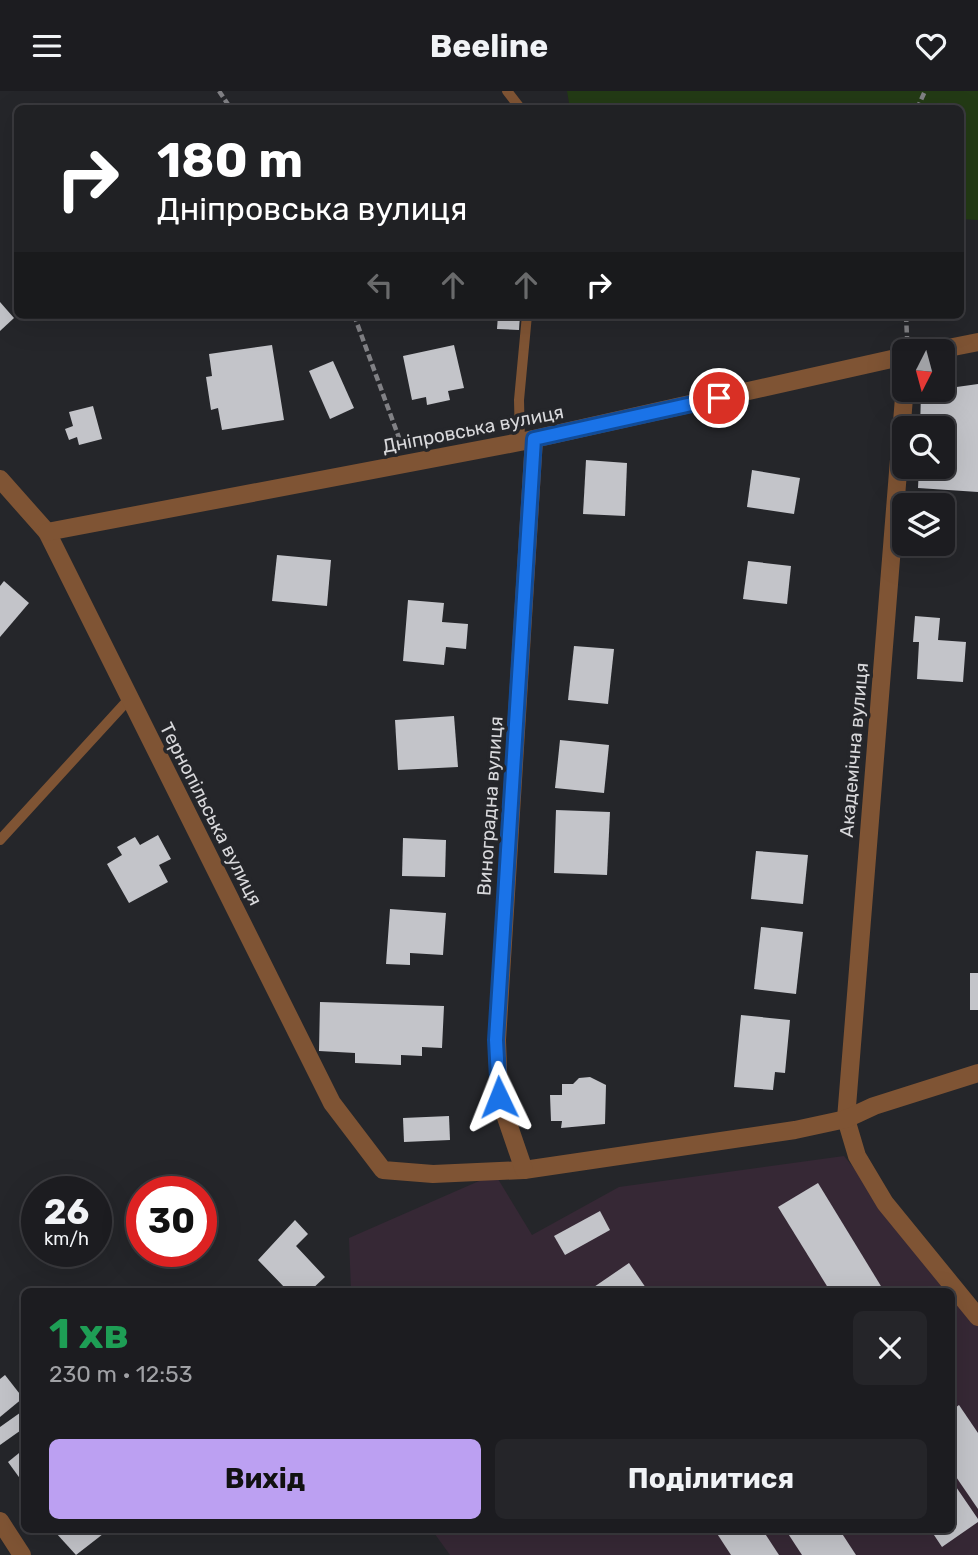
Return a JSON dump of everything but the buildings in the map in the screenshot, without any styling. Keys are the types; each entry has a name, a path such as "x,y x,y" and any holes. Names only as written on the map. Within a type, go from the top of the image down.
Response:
{"street":[{"path":"956,346 978,342"},
{"name":"Дніпровська вулиця","path":"47,532 527,441 892,359"},
{"name":"Академічна вулиця","path":"846,1119 904,403"},
{"name":"Виноградна вулиця","path":"524,1170 499,1097 496,1040 527,441"},
{"name":"Тернопільська вулиця","path":"0,479 47,532 332,1103 383,1170 433,1174 524,1170"},
{"path":"524,1170 795,1130 846,1119 874,1106 978,1073"},
{"path":"846,1119 857,1156 886,1203 955,1288"},
{"path":"955,1288 978,1317"},
{"path":"0,1521 22,1555"}],"lane":[{"path":"507,91 518,105"},
{"path":"527,319 519,400 527,441"},
{"path":"0,840 129,699"}],"path":[{"path":"355,319 408,463"}],"shaded area":[{"path":"844,1156 953,1288 351,1288 349,1238 495,1174 532,1235 619,1187"},
{"path":"955,1290 978,1318 978,1555 450,1555 434,1533 955,1533"}],"green space":[{"path":"567,91 978,91 978,220 964,219 964,105 569,105"}],"route":[{"path":"499,1097 496,1040 534,439 719,398"}]}
